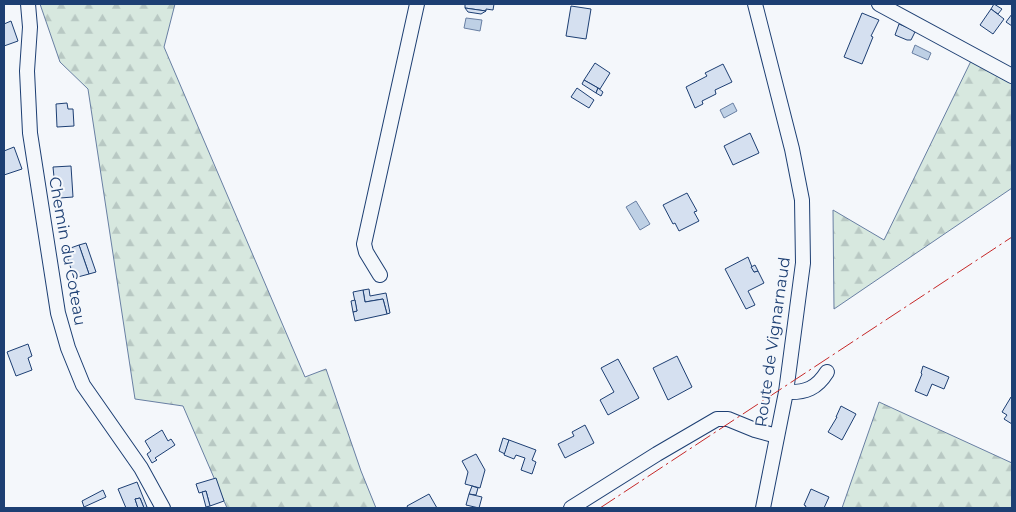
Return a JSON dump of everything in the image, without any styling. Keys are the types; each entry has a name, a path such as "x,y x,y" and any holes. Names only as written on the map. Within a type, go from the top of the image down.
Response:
{"street":[{"name":"Chemin du Coteau","path":"28,4 30,27 27,71 30,133 58,313 68,348 83,385 141,468 164,508"},
{"path":"380,275 366,252 364,244 417,4"},
{"name":"Route de Vignarnaud","path":"755,4 792,149 802,200 803,262 786,392 763,508"},
{"path":"879,4 1012,76"},
{"path":"786,392 799,393 815,387 827,372"},
{"path":"571,508 717,419 728,419 755,430 777,436"}],"green space":[{"path":"40,4 175,4 164,47 305,377 326,369 361,471 376,508 227,508 183,406 135,399 88,89 60,62"},
{"path":"971,61 1012,83 1012,188 834,309 833,210 884,240"},
{"path":"879,402 1012,463 1012,508 842,508"}],"water":[{"path":"466,18 482,20 480,31 464,28"},
{"path":"915,45 931,53 928,60 912,53"},
{"path":"733,103 737,111 724,118 720,110"},
{"path":"636,201 650,224 640,230 626,207"}],"building":[{"path":"465,4 494,4 493,10 486,9 486,11 465,8"},
{"path":"994,4 1002,9 998,14 991,9"},
{"path":"571,6 591,9 586,39 566,36"},
{"path":"465,8 486,11 481,14 468,12"},
{"path":"991,9 1004,19 993,34 980,25"},
{"path":"862,13 879,20 871,36 873,37 862,64 844,57"},
{"path":"1012,14 1012,26 1006,22"},
{"path":"11,21 18,41 4,46 4,24"},
{"path":"899,24 915,32 911,40 895,35"},
{"path":"595,63 610,73 600,89 584,80"},
{"path":"723,64 732,82 715,90 716,94 702,101 703,104 695,108 686,87 707,76 705,73"},
{"path":"584,80 598,88 596,93 582,84"},
{"path":"577,88 594,100 589,108 571,97"},
{"path":"598,88 603,92 601,96 596,93"},
{"path":"67,103 68,109 73,109 74,126 57,127 56,104"},
{"path":"750,133 759,153 733,165 724,146"},
{"path":"14,147 22,169 4,175 4,151"},
{"path":"71,166 73,197 60,198 59,177 54,177 53,167"},
{"path":"687,193 697,211 694,212 699,221 679,231 663,205"},
{"path":"86,243 96,272 89,274 79,245"},
{"path":"79,245 89,274 74,278 65,250"},
{"path":"748,257 754,272 758,271 764,283 748,291 755,305 746,309 725,269"},
{"path":"755,265 758,271 754,272 751,267"},
{"path":"369,289 370,296 386,293 390,313 387,314 383,299 365,302 363,290"},
{"path":"363,290 365,302 383,299 387,314 355,321 353,312 357,311 353,292"},
{"path":"355,300 357,311 353,312 351,301"},
{"path":"28,344 32,356 28,358 32,370 16,376 7,352"},
{"path":"677,356 692,387 668,400 653,368"},
{"path":"618,359 639,398 608,415 600,400 614,392 601,368"},
{"path":"923,366 949,377 944,389 932,384 927,396 915,391"},
{"path":"1011,397 1012,424 1004,419 1007,415 1002,412"},
{"path":"841,406 856,414 842,440 828,432"},
{"path":"585,425 594,443 565,458 558,444 574,436 572,432"},
{"path":"162,430 168,441 171,439 175,445 155,458 157,460 152,463 147,454 151,451 145,441"},
{"path":"503,438 509,440 505,454 499,451"},
{"path":"509,440 536,450 532,460 536,462 532,474 521,470 525,458 516,455 514,459 504,455"},
{"path":"476,454 485,470 480,488 465,484 468,472 462,461"},
{"path":"216,478 224,501 210,506 206,491 199,493 196,484"},
{"path":"137,482 147,507 144,508 140,498 135,499 138,508 126,508 118,489"},
{"path":"472,486 478,488 476,495 469,494"},
{"path":"811,489 829,497 824,508 805,508 806,506 804,505"},
{"path":"103,490 106,497 84,507 82,501"},
{"path":"206,491 210,506 206,507 202,492"},
{"path":"429,494 437,508 408,508 407,506"},
{"path":"469,494 482,497 479,508 466,505"},
{"path":"140,498 144,508 138,508 135,499"}],"power":[{"path":"600,508 1012,237"}]}
